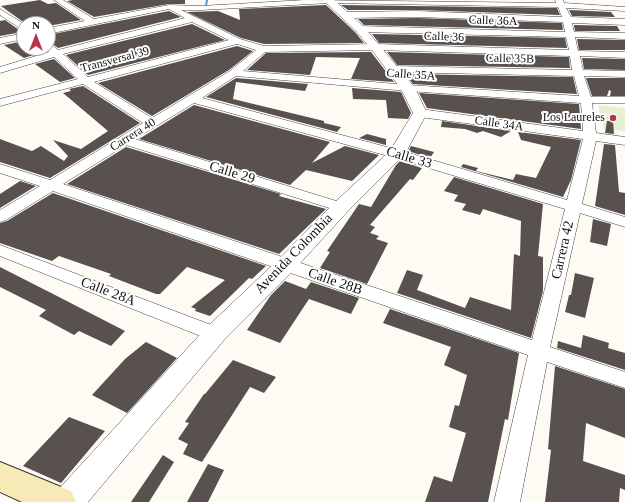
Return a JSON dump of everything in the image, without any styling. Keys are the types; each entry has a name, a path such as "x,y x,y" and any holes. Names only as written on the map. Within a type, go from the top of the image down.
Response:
{"main road":[{"path":"0,477 59,502"}],"street":[{"path":"58,0 93,22"},
{"name":"Calle 36","path":"155,0 237,41 263,49 376,47 625,56"},
{"path":"226,0 226,4 230,6 239,6"},
{"path":"56,30 169,7 201,8 330,0 564,15 625,22"},
{"path":"330,0 360,29 394,69 408,88 420,113"},
{"path":"345,14 564,15 625,9"},
{"path":"2,14 16,23"},
{"name":"Calle 36A","path":"360,29 564,15 625,36"},
{"name":"Carrera 42","path":"508,502 539,352 590,137 586,100 564,15"},
{"path":"56,49 193,19"},
{"path":"0,41 16,38"},
{"name":"Transversal 39","path":"0,103 87,82 237,41"},
{"name":"Carrera 40","path":"0,217 234,73 263,49"},
{"path":"56,54 87,82 151,123"},
{"path":"0,70 36,56"},
{"name":"Calle 35B","path":"394,69 625,74"},
{"name":"Calle 35A","path":"234,73 408,88 586,100 625,100"},
{"name":"Calle 33","path":"193,99 397,154 625,222"},
{"name":"Calle 34A","path":"420,113 625,141"},
{"name":"Avenida Colombia","path":"68,502 215,334 285,266 341,207 397,154 420,113"},
{"name":"Calle 29","path":"124,140 341,207"},
{"name":"Calle 28B","path":"0,168 285,266 625,380"},
{"name":"Calle 28A","path":"0,250 215,334"}],"green space":[{"name":"Los Laureles","path":"598,105 625,108 625,131 604,129"}],"building":[{"path":"40,0 48,4 56,3 81,20 56,25 56,16 16,17 1,6"},
{"path":"185,0 185,4 169,4 94,17 67,1"},
{"path":"326,5 355,32 364,43 264,44 241,38 187,12 218,11 240,20 239,9"},
{"path":"341,5 557,8 560,15 417,10 348,10"},
{"path":"569,10 611,12 615,17 572,16"},
{"path":"169,11 181,17 58,48 56,46 56,33"},
{"path":"417,18 562,23 563,30 364,25 358,19"},
{"path":"5,20 16,28 16,33 0,36 0,21"},
{"path":"192,24 225,40 88,75 66,55"},
{"path":"574,25 617,26 620,31 575,31"},
{"path":"372,34 565,38 567,48 379,43"},
{"path":"577,39 625,40 625,50 579,50"},
{"path":"16,43 16,53 4,45"},
{"path":"237,46 253,51 229,70 152,116 98,83"},
{"path":"371,52 394,82 351,79 360,58 316,57 310,75 247,70 266,53"},
{"path":"387,52 569,57 570,68 397,65"},
{"path":"582,58 625,59 625,70 584,69"},
{"path":"54,59 75,78 60,82 35,64"},
{"path":"405,74 573,77 577,94 413,84"},
{"path":"236,78 308,84 305,91 236,82 233,99 324,121 324,123 341,127 337,132 206,97"},
{"path":"586,78 625,78 625,96 610,96 611,91 609,90 607,96 592,96"},
{"path":"83,86 140,123 50,178 0,162 0,139 32,151 41,146 64,161 68,156 53,140 81,149 108,131 63,93 71,91 69,89"},
{"path":"352,88 401,92 411,113 408,119 388,118 386,100 353,99"},
{"path":"419,93 579,104 581,129 427,108"},
{"path":"194,105 330,142 312,163 345,146 379,155 352,181 306,170 290,185 139,139"},
{"path":"442,121 511,131 501,137 483,131 477,133 465,129 441,127"},
{"path":"607,121 613,121 614,134 605,133"},
{"path":"518,132 581,140 571,180 563,197 461,167 463,164 478,168 476,171 513,180 516,174 536,178 551,147 521,140"},
{"path":"367,134 386,139 386,145 359,138"},
{"path":"604,144 615,145 619,192 625,193 625,215 595,206"},
{"path":"411,146 434,152 430,158 408,151"},
{"path":"126,147 281,194 279,196 326,209 279,254 67,184"},
{"path":"400,161 422,168 413,180 410,179 370,225 375,227 370,233 379,236 376,239 388,243 367,284 320,268 330,252 327,251 359,204 371,207 396,165"},
{"path":"454,177 543,204 538,256 543,257 543,291 531,338 397,293 407,270 423,275 417,290 465,308 470,297 511,310 514,254 520,256 521,221 483,209 480,215 462,210 466,204 454,201 458,195 444,191"},
{"path":"20,181 36,186 0,208 0,194"},
{"path":"53,193 266,266 252,279 249,278 210,316 195,311 196,309 191,307 225,280 187,267 160,294 156,294 109,276 111,274 59,256 52,261 0,243 0,223 7,221"},
{"path":"593,219 611,224 607,246 590,242"},
{"path":"0,267 125,331 111,346 79,331 74,335 39,316 46,310 0,287"},
{"path":"575,273 594,278 585,318 565,312 569,295 571,295"},
{"path":"285,281 306,289 311,282 359,298 351,314 309,299 280,343 247,330 271,295"},
{"path":"390,309 519,353 508,420 505,419 488,502 425,502 434,476 452,482 466,433 449,427 455,405 459,406 467,375 444,365 451,347 383,323"},
{"path":"583,335 609,343 608,348 625,353 625,370 557,348 558,341 581,348"},
{"path":"146,342 177,358 127,413 92,395 125,359"},
{"path":"233,360 276,377 264,393 250,387 202,462 183,454 188,444 178,439 189,423 185,422 204,394"},
{"path":"555,366 625,389 625,438 586,423 583,461 625,475 625,490 620,488 619,502 545,502 551,450 548,449"},
{"path":"69,417 105,431 61,483 23,466"},
{"path":"163,455 174,462 149,502 131,502"},
{"path":"208,464 224,470 208,502 187,502"}],"waterway":[{"path":"206,6 207,0"}],"place":[{"name":"Los Laureles","path":"613,118"}]}
